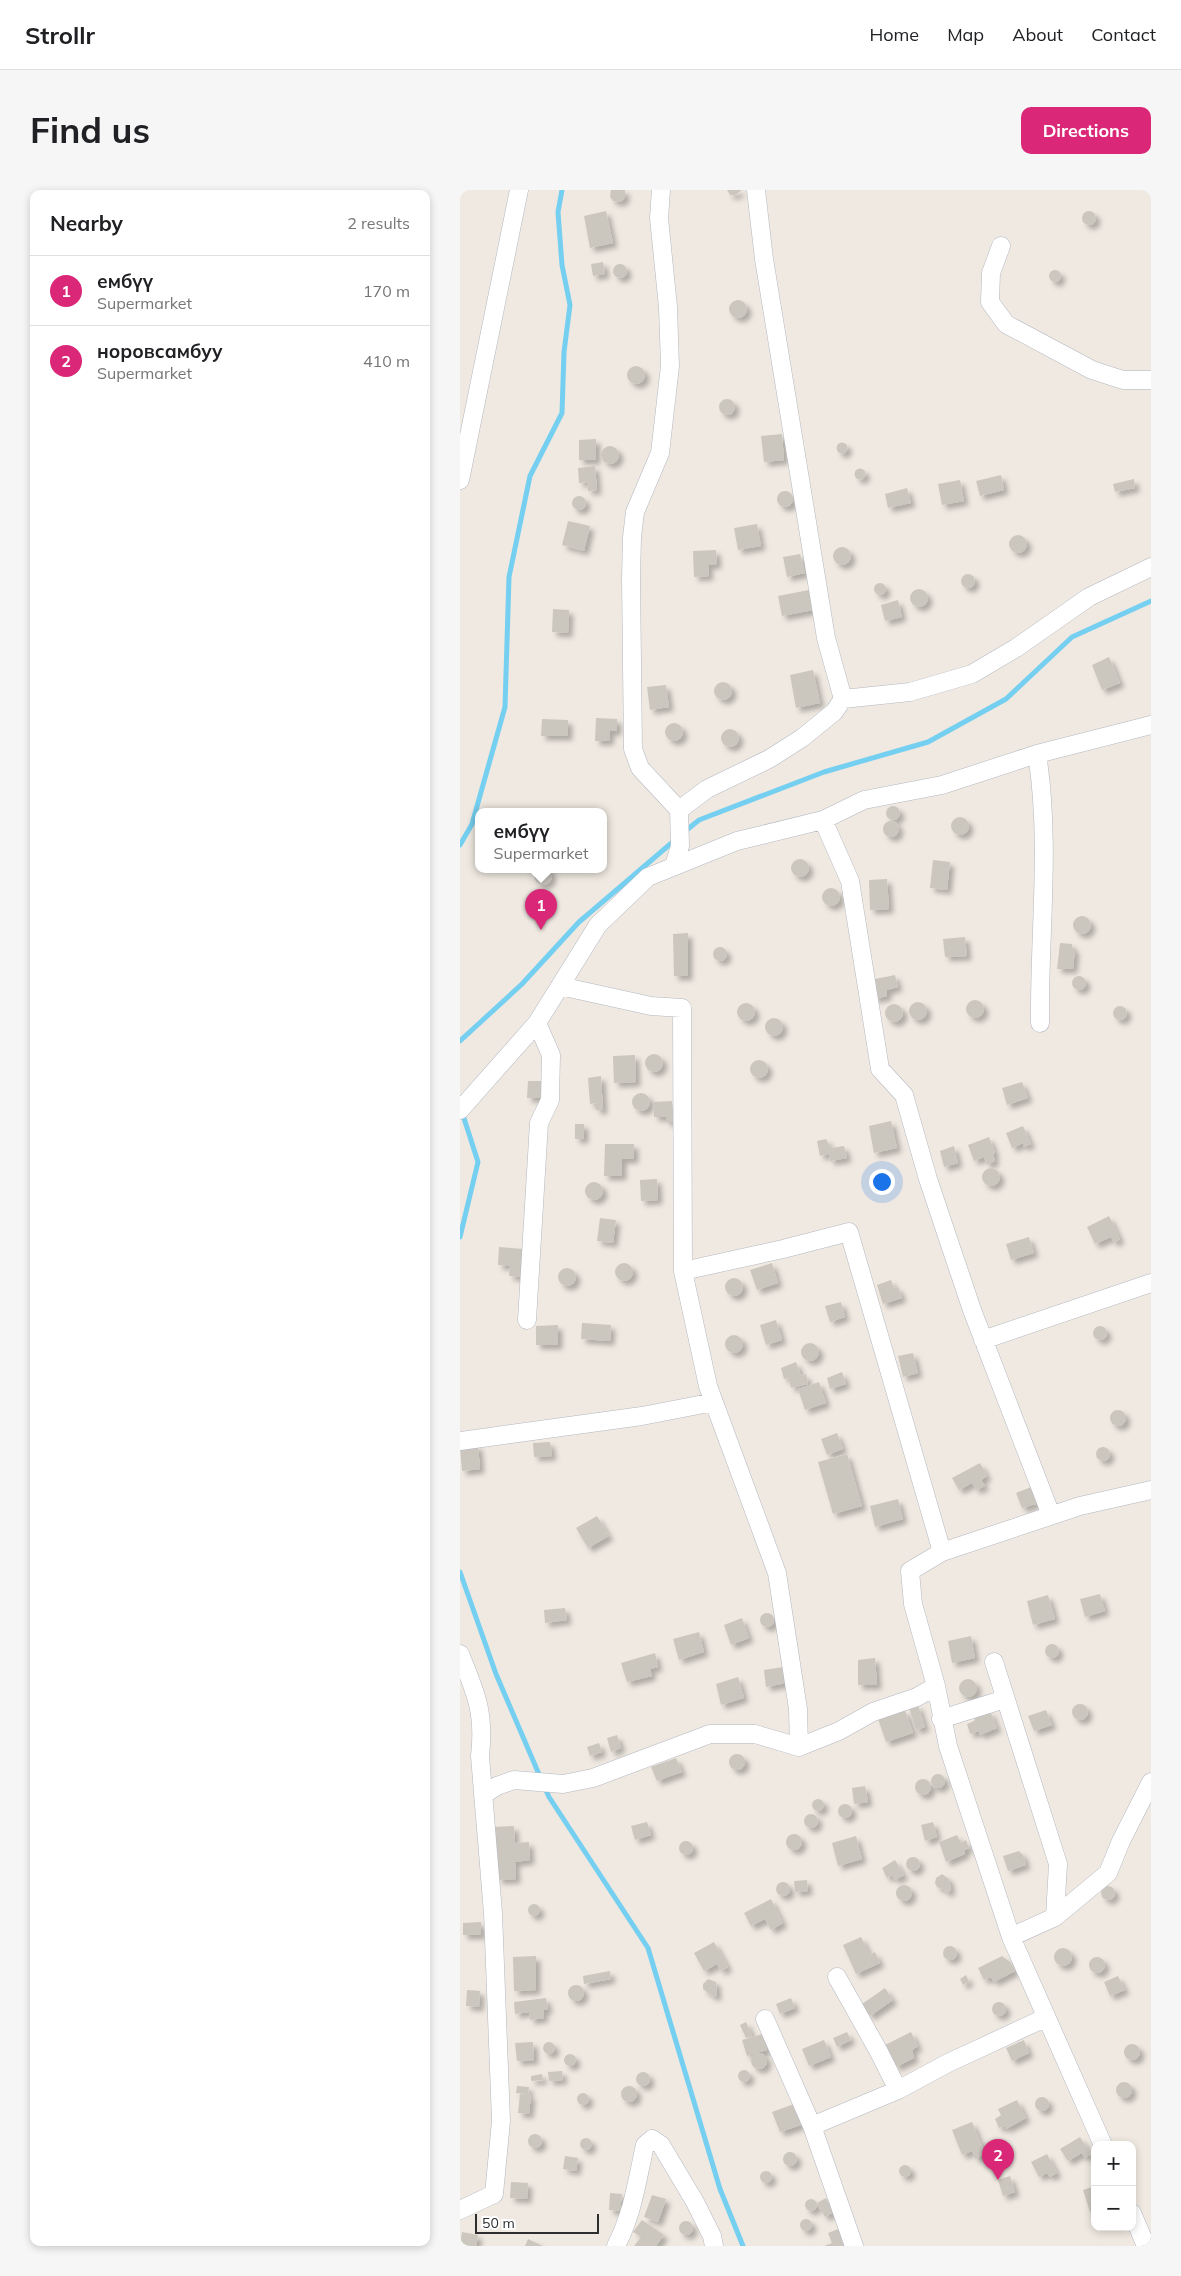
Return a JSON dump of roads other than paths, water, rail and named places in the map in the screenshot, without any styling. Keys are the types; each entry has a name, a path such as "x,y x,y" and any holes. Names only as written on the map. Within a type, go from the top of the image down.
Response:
{"street":[{"path":"460,480 519,190"},
{"path":"661,190 659,218 668,307 670,366 660,453 634,512 631,579 634,749 640,768 679,810 680,846 674,866"},
{"path":"679,810 707,789 769,759 802,738 834,712 843,699 825,630 764,259 756,190"},
{"path":"1001,246 992,273 990,302 1006,324 1092,370 1123,380 1151,380"},
{"path":"843,699 910,692 972,674 1016,648 1089,597 1151,567"},
{"path":"464,1104 537,1023 598,925 648,877 737,841 824,820 864,800 942,785 1037,754 1151,725"},
{"path":"1037,754 1043,795 1044,832 1040,1023"},
{"path":"824,820 850,881 880,1069 904,1095 928,1179 984,1340 1051,1515"},
{"path":"560,986 651,1006 682,1008 683,1271 708,1386 777,1573 798,1709 799,1747"},
{"path":"527,1320 539,1124 550,1100 550,1055 537,1023"},
{"path":"683,1271 849,1232 942,1552"},
{"path":"984,1340 1151,1283"},
{"path":"460,1441 642,1416 714,1402"},
{"path":"1100,2141 1011,1937 948,1746 941,1719 936,1686 913,1604 910,1571 942,1552 1051,1515 1080,1506 1151,1490"},
{"path":"460,1654 477,1697 483,1733 480,1756 493,1913 501,2120 494,2194 460,2210"},
{"path":"994,1662 1058,1864 1055,1917"},
{"path":"483,1795 497,1786 514,1780 563,1784 593,1778 710,1734 755,1734 799,1747 839,1731 873,1712 917,1697 936,1686"},
{"path":"941,1719 1005,1699"},
{"path":"1011,1937 1055,1917 1108,1873 1121,1841 1151,1782"},
{"path":"836,1977 879,2052 898,2090"},
{"path":"812,2126 898,2090 948,2063 1045,2018"},
{"path":"765,2019 812,2126 854,2246"},
{"path":"616,2246 634,2204 644,2145 652,2139 661,2145 712,2236 714,2246"},
{"path":"1136,2222 1146,2246"}],"waterway":[{"path":"477,808 505,707 509,577 530,476 562,413 564,352 570,305 562,265 558,212 562,190"},
{"path":"683,833 699,820 824,772 928,742 1006,699 1072,637 1151,601"},
{"path":"460,845 472,824 475,813"},
{"path":"460,1041 522,984 579,922 675,840"},
{"path":"460,1237 478,1162 462,1112"},
{"path":"460,1572 496,1674 541,1779"},
{"path":"544,1786 549,1797 648,1948 720,2189 743,2246"}],"place":[{"name":"ембүү","path":"541,930"},
{"name":"норовсамбуу","path":"998,2180"}]}
